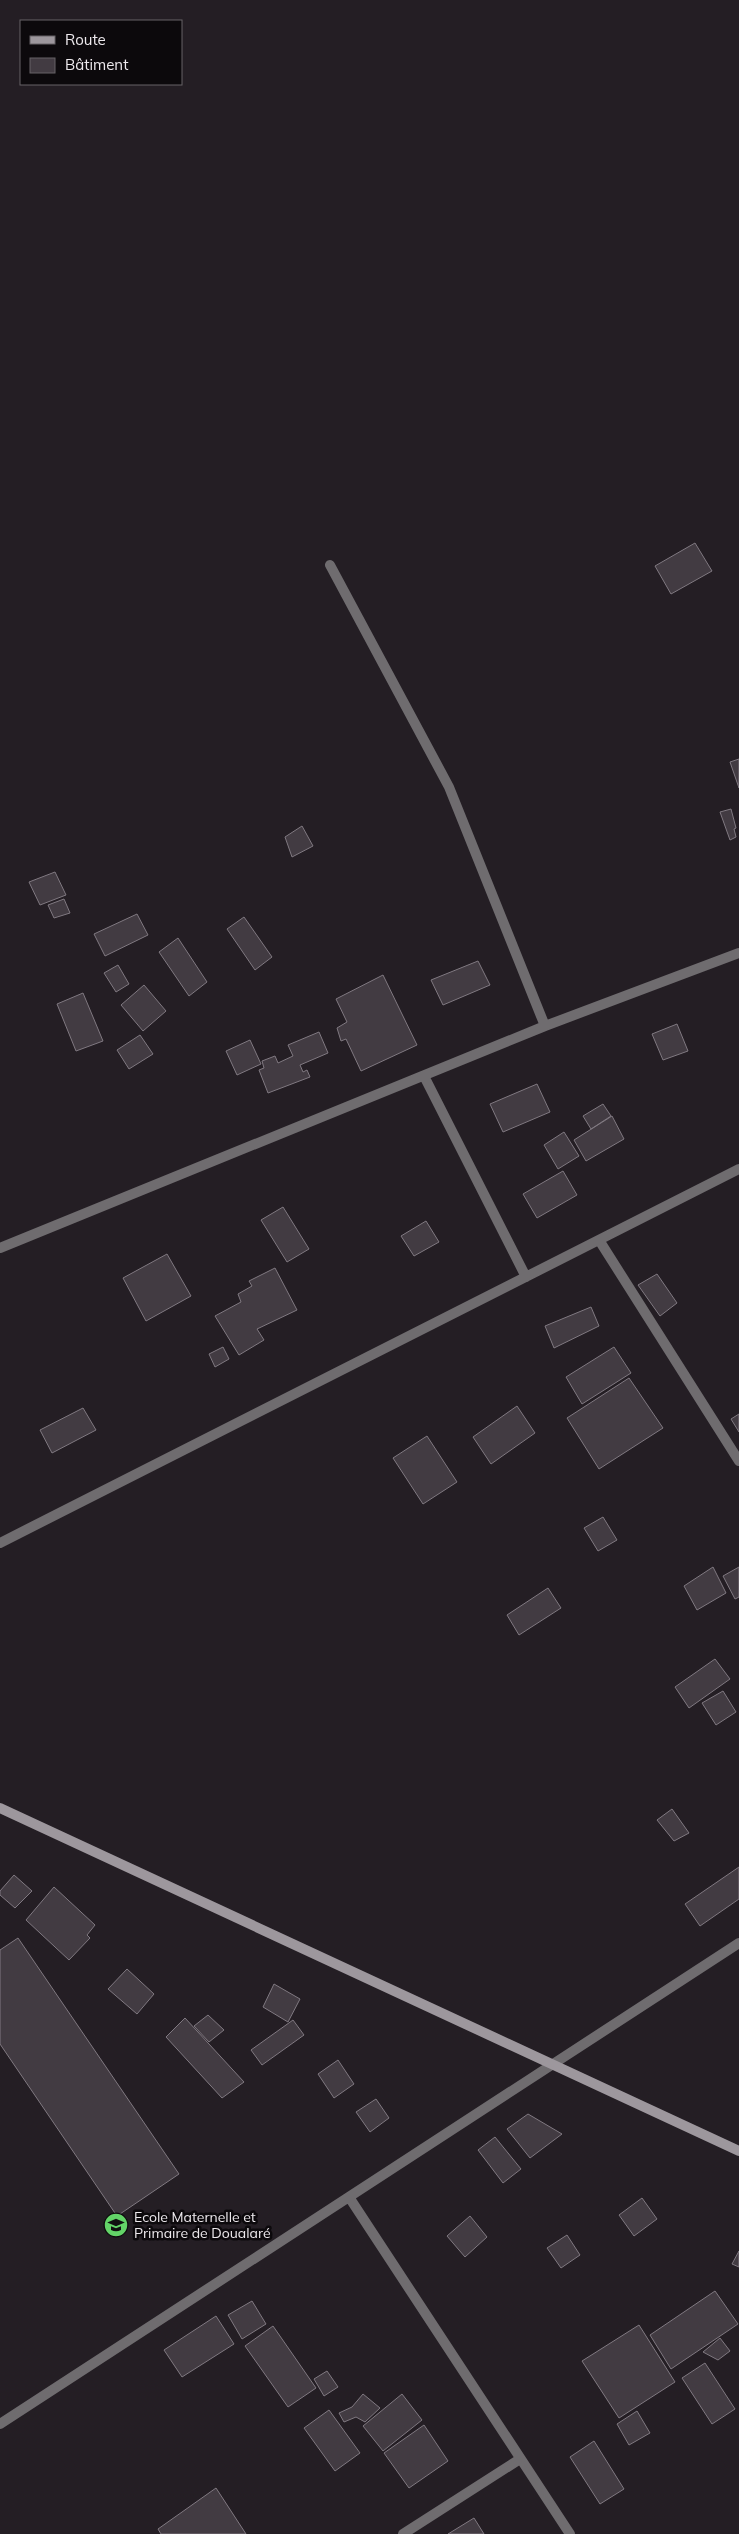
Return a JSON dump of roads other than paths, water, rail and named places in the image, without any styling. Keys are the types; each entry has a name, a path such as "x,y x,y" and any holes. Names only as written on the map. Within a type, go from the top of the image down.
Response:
{"street":[{"path":"330,565 448,787 545,1026"},
{"path":"0,1248 545,1026 739,953"},
{"path":"424,1076 526,1277"},
{"path":"0,1543 739,1169"},
{"path":"599,1240 739,1461"},
{"path":"0,1808 739,2151"},
{"path":"0,2424 739,1943"},
{"path":"349,2197 570,2534"},
{"path":"403,2534 520,2459"}],"place":[{"name":"Ecole Maternelle et Primaire de Doualaré","path":"116,2225"}]}
